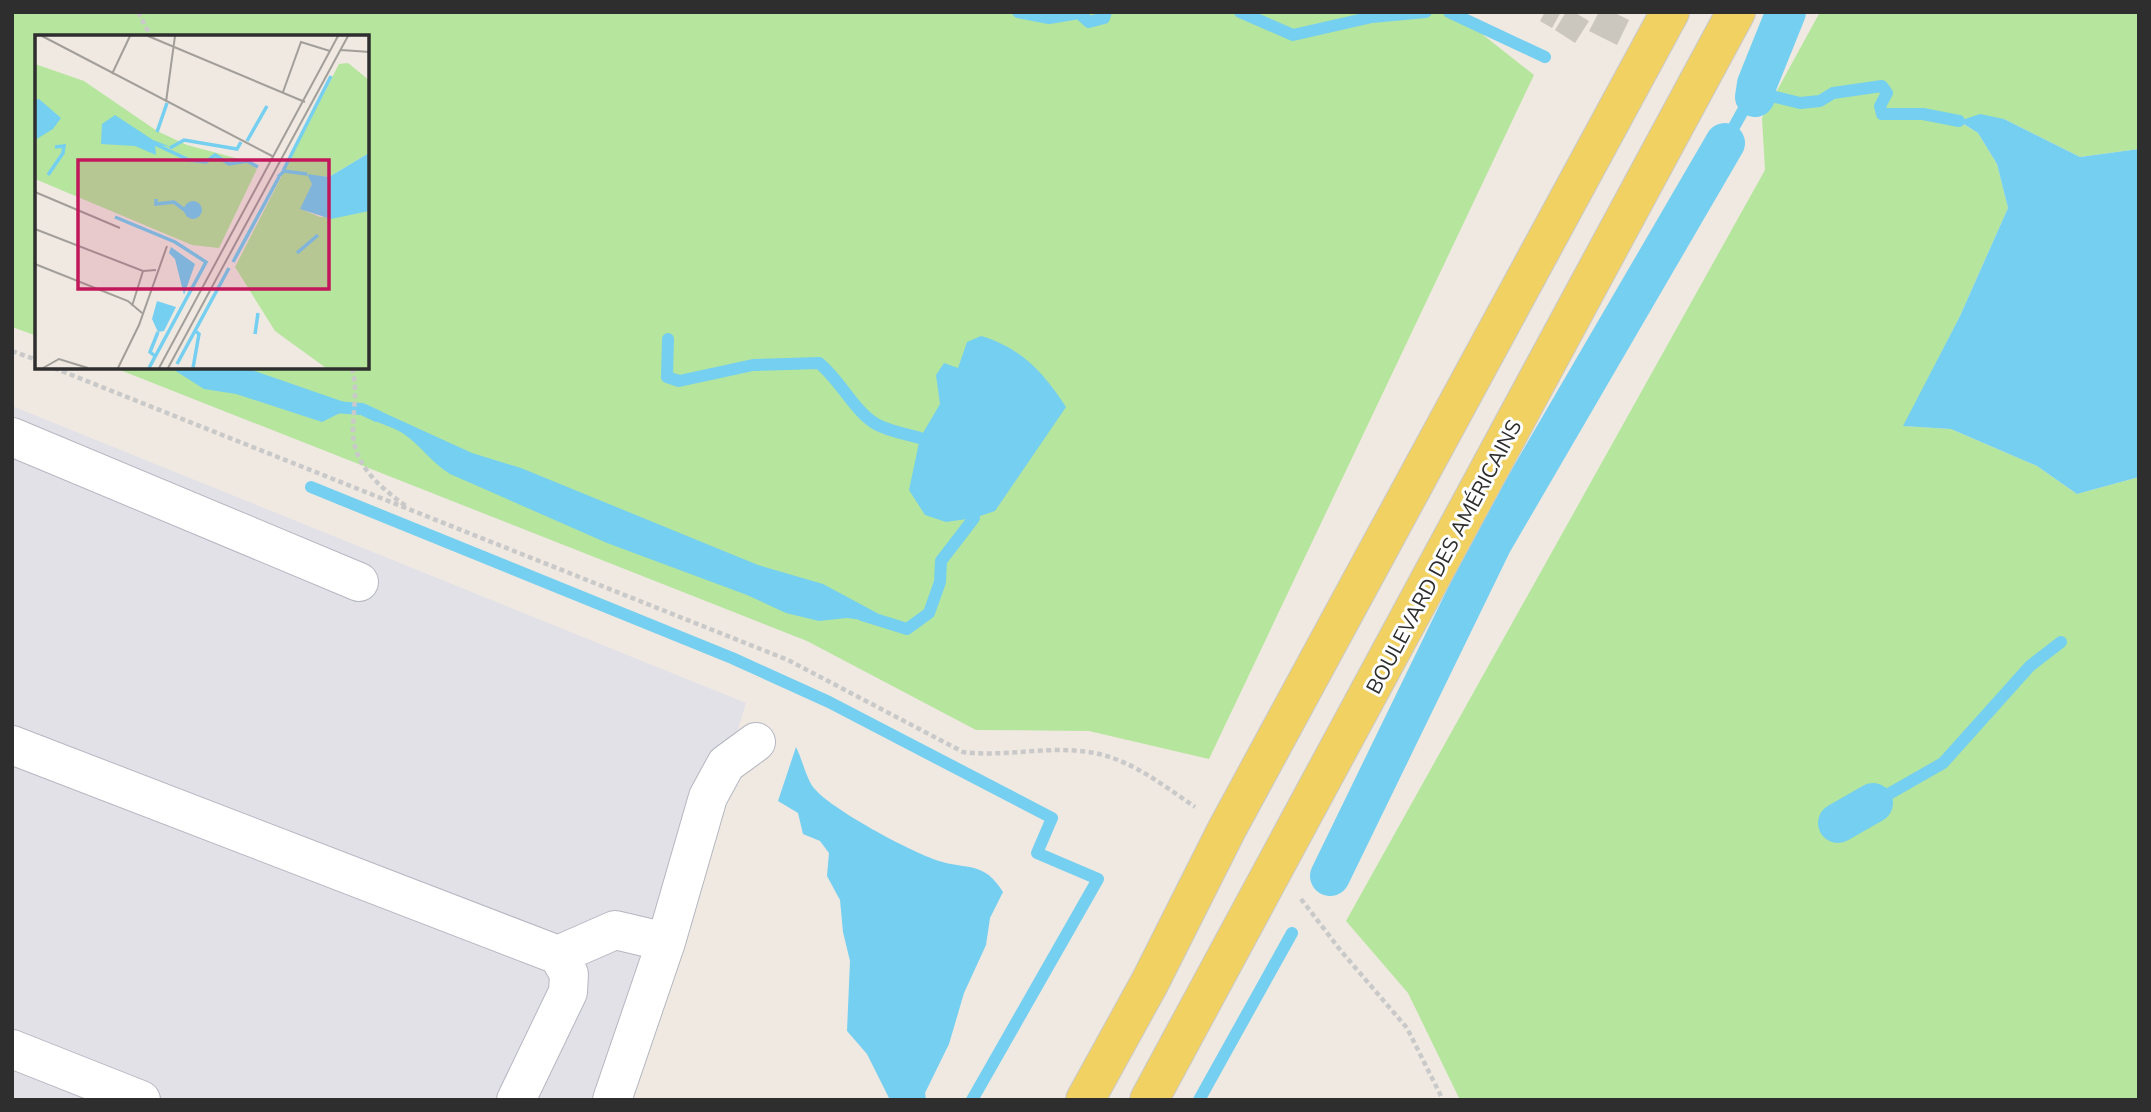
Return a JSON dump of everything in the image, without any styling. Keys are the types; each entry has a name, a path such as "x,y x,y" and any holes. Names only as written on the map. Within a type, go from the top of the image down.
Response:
{"main road":[{"path":"1085,1100 1150,982 1227,829 1670,12"},
{"name":"BOULEVARD DES AMÉRICAINS","path":"1149,1100 1736,12"}],"lane":[{"path":"12,437 359,582"},
{"path":"612,1100 666,942 708,797 726,764 757,741"},
{"path":"12,745 558,955 569,974 568,992 516,1100"},
{"path":"558,955 615,930 666,942"},
{"path":"12,1049 141,1100"}],"path":[{"path":"138,12 150,35"},
{"path":"12,351 35,359"},
{"path":"57,369 788,660 963,752 991,755 1079,750 1101,754 1140,769 1227,829"},
{"path":"352,369 357,386 353,435 356,450 376,485 412,510"},
{"path":"1277,867 1341,951 1407,1028 1443,1100"}],"shaded area":[{"path":"12,406 746,703 624,1100 12,1100"}],"green space":[{"path":"12,12 1446,12 1463,19 1534,75 1209,759 1089,731 976,730 807,641 118,369 369,369 369,35 35,35 35,335 12,327"},
{"path":"1820,12 2139,12 2139,149 2080,157 2004,119 1960,122 1978,133 1997,164 2008,208 1960,316 1904,426 1951,429 2037,466 2077,494 2139,477 2139,1100 1460,1100 1408,993 1346,921 1765,170 1762,118"}],"water":[{"path":"1980,114 2004,119 2080,157 2139,149 2139,477 2077,494 2037,466 1951,429 1903,426 1960,316 2008,208 1997,164 1978,133 1959,121"},
{"path":"981,336 1008,347 1030,363 1066,407 995,511 974,518 946,522 925,515 909,490 920,438 940,404 936,375 944,363 958,368 967,342"},
{"path":"173,369 249,369 347,403 350,408 322,422 236,394 204,389"},
{"path":"362,409 380,411 472,453 521,468 758,565 823,584 877,613 878,622 847,618 819,621 786,613 747,595 607,543 450,474 404,434 376,421"},
{"path":"796,747 813,787 836,807 872,829 926,856 982,871 996,882 1003,892 990,918 986,945 964,993 949,1044 925,1093 926,1100 890,1100 867,1054 847,1031 850,961 843,932 840,900 827,876 829,853 820,841 803,834 798,813 778,801"}],"building":[{"path":"1545,12 1561,12 1552,28 1540,21"},
{"path":"1566,12 1574,12 1589,21 1575,43 1555,30"},
{"path":"1599,12 1613,12 1629,20 1617,45 1589,31"}],"waterway":[{"path":"1018,12 1049,18 1079,13 1089,22 1104,18 1106,12"},
{"path":"1240,12 1293,35 1372,17 1426,12"},
{"path":"1449,12 1545,57"},
{"path":"1755,97 1757,84 1786,12"},
{"path":"1712,143 1725,143 1745,107 1755,97 1763,94 1800,103 1820,101 1833,93 1882,86 1887,93 1880,106 1882,114 1923,114 1959,121"},
{"path":"1330,876 1492,543 1725,143"},
{"path":"668,339 667,377 679,381 753,365 819,363 854,404 876,424 920,438"},
{"path":"334,407 362,409 377,416"},
{"path":"311,487 732,658 829,702 1052,818 1037,853 1098,879 972,1100"},
{"path":"862,615 907,629 929,613 940,582 941,561 974,518"},
{"path":"1873,803 1943,763 2030,666 2061,642"},
{"path":"1838,823 1873,803"},
{"path":"1199,1100 1292,933"}]}
